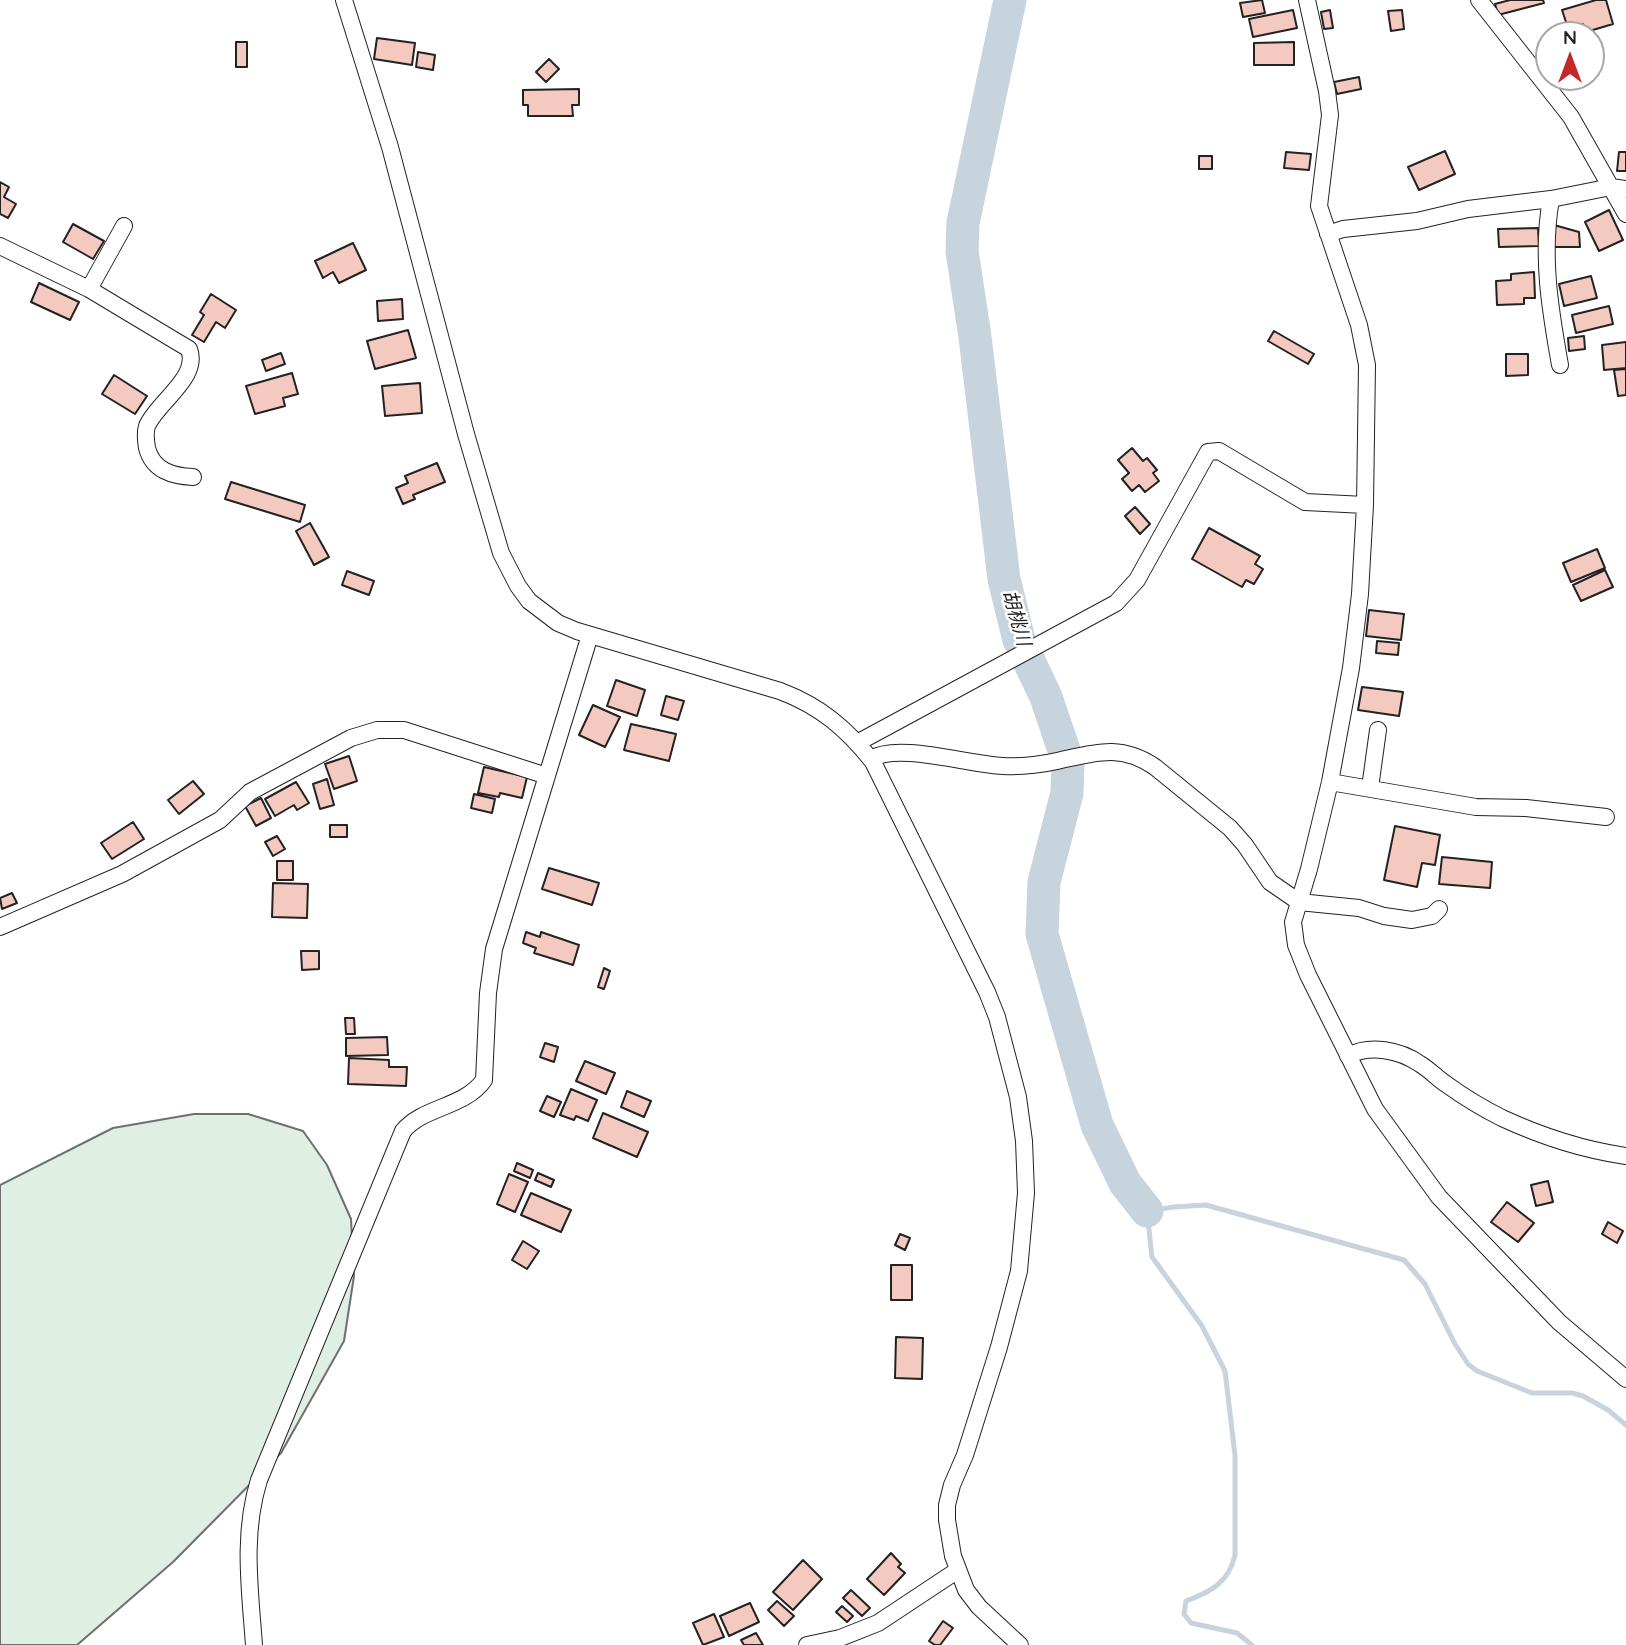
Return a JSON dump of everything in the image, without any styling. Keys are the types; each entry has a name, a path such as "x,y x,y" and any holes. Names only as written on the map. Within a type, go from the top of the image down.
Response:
{"street":[{"path":"344,0 390,147 466,434 502,553 529,601 558,623 590,635 780,691 802,699 830,716 871,759 997,1017 1018,1097 1024,1141 1026,1193 1019,1271 995,1359 947,1505 949,1540 967,1590 979,1607 1020,1645"},
{"path":"1307,0 1330,115 1319,206 1359,325 1367,365 1365,505 1360,594 1351,668 1330,782 1293,922 1296,946 1384,1125 1439,1197 1559,1322 1626,1379"},
{"path":"1479,0 1566,109 1618,188 1626,214"},
{"path":"1328,234 1343,229 1417,222 1468,209 1618,188"},
{"path":"1551,199 1546,264 1549,304 1560,365"},
{"path":"89,289 124,226"},
{"path":"0,246 89,289 188,349 191,356 190,369 147,426 146,442 152,460 163,471 180,477 193,477"},
{"path":"857,743 1116,603 1137,580 1208,452 1219,452 1305,502 1365,505"},
{"path":"254,1645 248,1525 259,1480 402,1131 422,1116 466,1098 478,1089 484,1080 488,993 494,949 590,635"},
{"path":"0,927 122,874 220,820 250,792 363,733 404,730 547,776"},
{"path":"1370,788 1378,730"},
{"path":"871,759 878,754 900,752 981,764 1017,766 1049,763 1096,752 1135,755 1155,766 1230,828 1270,882 1299,902 1359,908 1384,916 1412,920 1432,916 1439,909"},
{"path":"1330,782 1476,807 1526,808 1606,817"},
{"path":"1348,1056 1355,1052 1373,1050 1404,1055 1473,1102 1502,1118 1581,1147 1626,1156"},
{"path":"807,1645 840,1638 878,1623 958,1570"}],"green space":[{"path":"194,1114 248,1114 303,1131 327,1165 351,1219 354,1276 344,1341 281,1453 173,1562 77,1645 0,1645 0,1185 113,1128"}],"building":[{"path":"1262,0 1265,13 1243,17 1240,3"},
{"path":"1510,0 1543,0 1544,3 1498,15 1495,4"},
{"path":"1596,0 1606,0 1613,24 1605,26 1605,21 1566,21 1562,10"},
{"path":"1293,10 1297,28 1253,37 1249,19"},
{"path":"1330,10 1333,28 1324,29 1321,12"},
{"path":"1402,10 1404,29 1391,31 1388,11"},
{"path":"377,38 415,43 412,65 374,59"},
{"path":"236,42 247,42 247,67 236,67"},
{"path":"1294,42 1294,65 1254,65 1254,43"},
{"path":"418,52 435,55 433,70 416,67"},
{"path":"549,59 559,69 546,82 536,72"},
{"path":"1359,77 1361,89 1337,94 1334,82"},
{"path":"579,89 579,105 572,105 573,116 528,116 528,105 523,105 523,90"},
{"path":"1445,151 1455,174 1419,190 1408,167"},
{"path":"1286,152 1311,154 1309,170 1284,168"},
{"path":"1619,152 1626,152 1626,171 1617,171"},
{"path":"1199,156 1212,156 1212,169 1199,169"},
{"path":"0,182 9,187 4,197 16,204 8,218 0,214"},
{"path":"1609,210 1623,240 1599,251 1585,222"},
{"path":"73,224 104,241 93,259 63,242"},
{"path":"1554,225 1579,232 1580,247 1554,247"},
{"path":"1538,228 1539,246 1499,247 1498,229"},
{"path":"353,243 366,270 339,283 333,272 323,278 315,261"},
{"path":"1534,272 1535,298 1524,298 1524,304 1497,305 1496,281 1511,280 1511,274"},
{"path":"1591,276 1597,298 1564,306 1559,284"},
{"path":"39,283 79,302 70,320 31,302"},
{"path":"211,294 236,310 225,328 216,322 204,342 192,335 204,315 200,312"},
{"path":"402,299 403,319 378,321 377,301"},
{"path":"1609,306 1613,324 1576,333 1572,315"},
{"path":"408,330 416,358 375,369 367,341"},
{"path":"1274,331 1314,354 1308,364 1268,341"},
{"path":"1584,336 1585,349 1569,351 1568,338"},
{"path":"1626,342 1626,368 1604,370 1602,345"},
{"path":"281,353 285,364 266,371 262,360"},
{"path":"1506,354 1528,354 1528,375 1506,376"},
{"path":"1626,369 1626,395 1618,396 1614,370"},
{"path":"292,373 298,394 283,398 285,406 255,414 246,386"},
{"path":"114,375 147,396 135,414 102,394"},
{"path":"420,383 422,413 385,416 382,386"},
{"path":"1132,448 1143,461 1147,458 1157,470 1153,473 1159,481 1145,492 1139,485 1132,491 1122,479 1129,473 1118,460"},
{"path":"437,463 445,482 413,495 415,499 403,504 396,488 408,483 405,476"},
{"path":"231,482 305,505 300,522 225,499"},
{"path":"1135,507 1150,524 1140,534 1125,516"},
{"path":"310,523 329,557 314,565 296,531"},
{"path":"1209,528 1260,556 1255,564 1263,569 1254,584 1246,580 1242,587 1192,559"},
{"path":"1597,549 1605,568 1571,582 1563,563"},
{"path":"1605,570 1613,587 1581,601 1573,585"},
{"path":"347,571 374,581 369,595 342,585"},
{"path":"1369,610 1404,614 1401,640 1366,636"},
{"path":"1377,641 1399,643 1398,655 1376,653"},
{"path":"616,680 645,690 637,716 607,706"},
{"path":"1362,687 1403,692 1399,716 1358,710"},
{"path":"666,696 684,701 678,720 661,715"},
{"path":"593,705 620,717 605,747 579,735"},
{"path":"631,724 676,734 669,761 624,750"},
{"path":"349,756 357,781 334,789 325,764"},
{"path":"484,767 527,777 522,798 500,793 499,797 478,793"},
{"path":"327,779 334,805 320,809 313,784"},
{"path":"193,781 204,794 179,814 168,800"},
{"path":"296,782 309,803 297,810 294,805 275,816 265,799"},
{"path":"474,794 495,799 492,813 471,808"},
{"path":"261,798 271,818 256,826 245,806"},
{"path":"133,822 144,839 112,859 101,843"},
{"path":"330,825 347,825 347,837 330,837"},
{"path":"1395,826 1440,835 1435,865 1422,863 1417,887 1384,880"},
{"path":"277,836 285,849 273,856 265,842"},
{"path":"1442,857 1492,862 1490,888 1439,884"},
{"path":"277,861 293,861 293,880 277,880"},
{"path":"549,868 599,883 592,905 542,889"},
{"path":"273,883 308,884 307,918 272,917"},
{"path":"12,893 17,903 2,909 0,898"},
{"path":"526,932 540,937 541,932 579,945 573,965 534,953 536,948 523,943"},
{"path":"301,951 319,951 319,969 302,970"},
{"path":"604,968 610,971 604,989 598,987"},
{"path":"345,1018 354,1018 355,1034 346,1034"},
{"path":"387,1037 388,1055 346,1056 346,1038"},
{"path":"545,1043 558,1047 554,1062 540,1057"},
{"path":"349,1058 389,1060 389,1067 407,1067 406,1086 348,1084"},
{"path":"585,1061 615,1073 606,1094 576,1081"},
{"path":"571,1089 597,1100 588,1121 576,1116 574,1120 560,1115"},
{"path":"627,1091 651,1101 644,1117 621,1107"},
{"path":"547,1096 561,1102 554,1117 540,1111"},
{"path":"603,1113 648,1132 637,1157 593,1138"},
{"path":"517,1163 533,1170 530,1178 514,1171"},
{"path":"538,1173 554,1180 551,1187 535,1180"},
{"path":"509,1174 528,1182 515,1212 497,1204"},
{"path":"1548,1181 1553,1202 1536,1206 1531,1185"},
{"path":"531,1193 571,1210 561,1232 521,1215"},
{"path":"1507,1202 1534,1223 1518,1242 1491,1222"},
{"path":"1608,1222 1623,1231 1617,1243 1602,1234"},
{"path":"900,1234 910,1238 905,1250 895,1245"},
{"path":"523,1241 539,1251 527,1269 512,1260"},
{"path":"891,1265 912,1265 912,1300 891,1300"},
{"path":"896,1337 923,1338 922,1379 895,1378"},
{"path":"891,1553 901,1564 898,1567 905,1573 884,1595 867,1579"},
{"path":"803,1560 822,1579 793,1610 773,1592"},
{"path":"851,1590 870,1608 862,1616 843,1598"},
{"path":"777,1601 794,1616 784,1626 768,1610"},
{"path":"750,1603 759,1622 729,1636 720,1616"},
{"path":"842,1606 853,1616 847,1622 836,1612"},
{"path":"714,1614 724,1637 703,1645 693,1623"},
{"path":"943,1621 953,1628 940,1645 935,1645 929,1641"},
{"path":"756,1633 763,1645 744,1645 741,1640"}],"waterway":[{"name":"胡桃川","path":"1010,0 963,223 962,251 1004,579 1019,640 1046,697 1068,762 1067,793 1044,882 1042,934 1097,1125 1125,1183 1147,1211"},
{"path":"1252,1645 1237,1633 1191,1623 1184,1614 1186,1601 1218,1585 1228,1572 1235,1555 1235,1455 1225,1371 1202,1326 1152,1257 1147,1211 1206,1205 1404,1260 1425,1284 1455,1344 1468,1364 1477,1371 1532,1393 1572,1393 1583,1396 1608,1410 1626,1425"}]}
